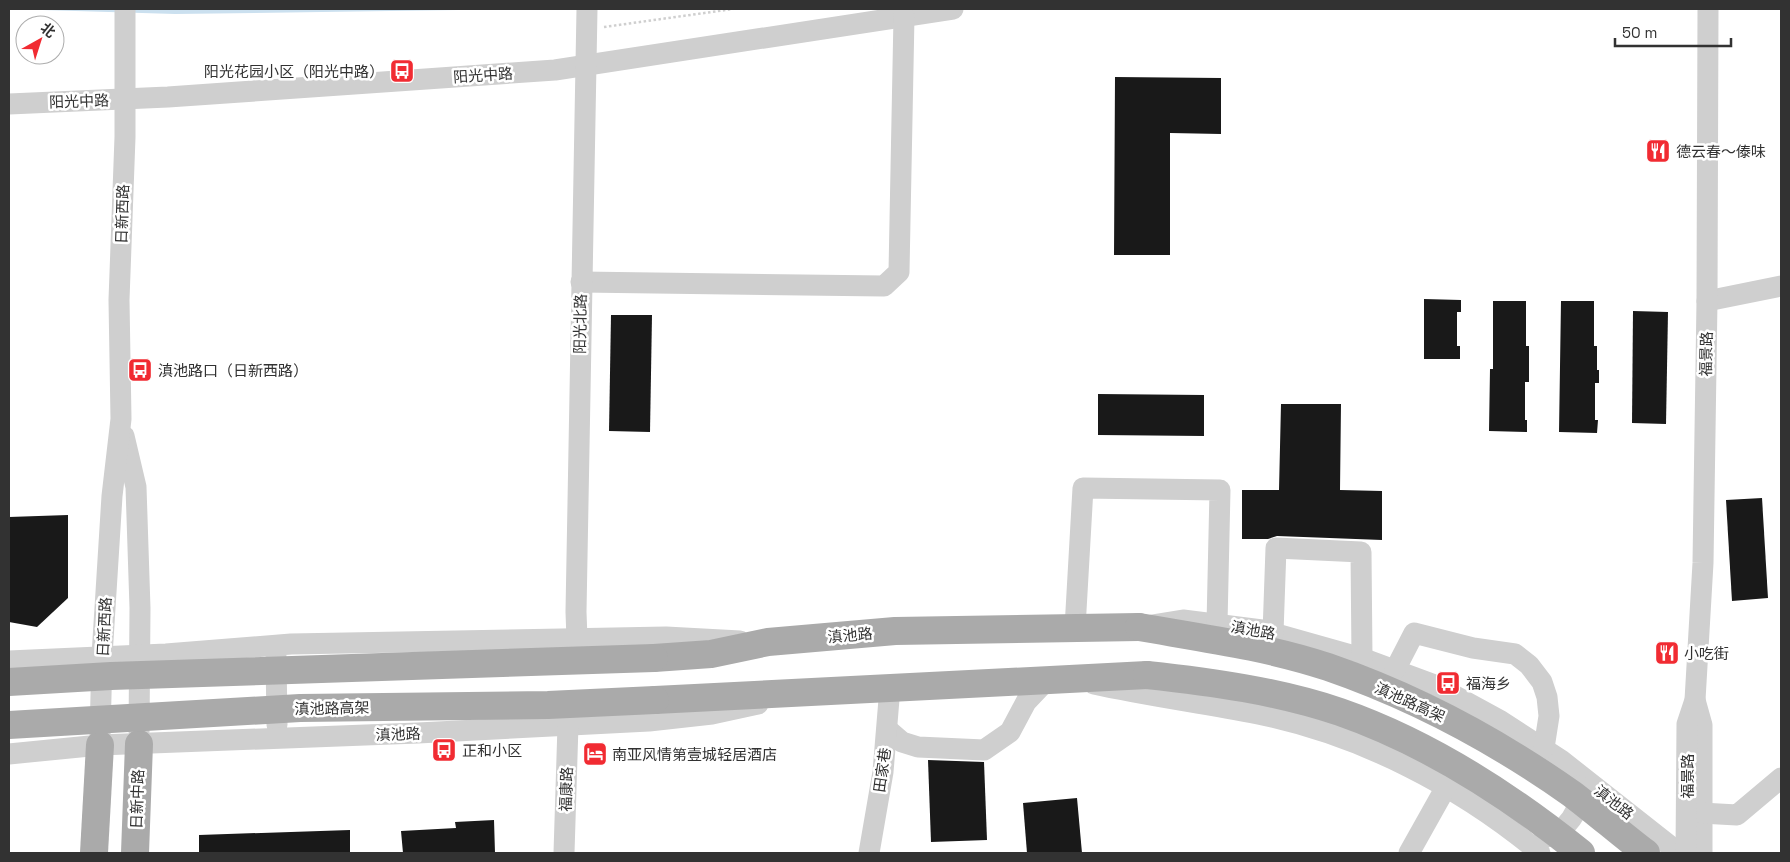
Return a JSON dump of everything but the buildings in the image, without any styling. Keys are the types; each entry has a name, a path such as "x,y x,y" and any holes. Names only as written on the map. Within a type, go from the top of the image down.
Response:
{"main road":[{"name":"滇池路","path":"9,682 121,675 654,658 711,654 768,642 895,632 1140,626"},
{"name":"滇池路高架","path":"1140,626 1269,652 1327,667 1415,701 1463,726 1564,789 1646,853"},
{"name":"滇池路","path":"655,700 890,687 1045,682 1147,675 1212,682 1276,695 1340,712 1396,735 1450,762 1502,793 1581,853"},
{"name":"滇池路高架","path":"9,725 300,708 548,705 655,700"},
{"name":"日新中路","path":"135,853 139,744"},
{"path":"94,853 100,745"}],"street":[{"name":"阳光中路","path":"9,104 124,99 585,66 953,9"},
{"name":"福景路","path":"1686,853 1687,724 1695,700 1703,563 1707,301 1708,9"},
{"name":"日新西路","path":"100,745 102,656 112,496 121,419 118,300 125,15"},
{"path":"581,282 884,286 899,272 904,16"},
{"name":"阳光北路","path":"577,638 586,18"},
{"path":"1707,301 1781,286"},
{"name":"日新西路","path":"121,419 136,487 139,744"},
{"path":"1075,628 1083,488 1220,490 1217,624"},
{"path":"1273,633 1276,548 1361,552 1362,658"},
{"name":"滇池路","path":"1140,626 1183,620 1273,633 1362,658 1443,689 1501,721 1544,748 1679,853"},
{"path":"1395,670 1414,633 1473,648 1515,654 1528,665 1542,682 1547,697 1549,716 1544,748"},
{"name":"滇池路","path":"9,660 139,655 275,645 666,637 768,642"},
{"path":"275,645 278,738"},
{"name":"滇池路","path":"1079,680 1148,696 1259,714 1326,734 1397,760 1446,787 1524,839 1540,853"},
{"path":"887,729 902,742 918,747 984,750 1010,732 1026,702 1045,682"},
{"name":"田家巷","path":"869,853 883,772 890,687"},
{"name":"滇池路","path":"9,754 100,745 648,721 712,714 814,691"},
{"name":"福景路","path":"1695,700 1702,725 1702,853"},
{"name":"福康路","path":"564,853 568,725"},
{"path":"1524,839 1534,840 1552,836 1568,824 1580,798 1575,771"},
{"path":"1702,813 1737,815 1781,778"},
{"path":"1409,853 1446,787"}],"path":[{"path":"586,18 733,9"}],"water":[{"path":"9,9 537,9 175,14"}],"place":[{"name":"阳光花园小区（阳光中路）","path":"402,71"},
{"name":"德云春～傣味","path":"1658,151"},
{"name":"滇池路口（日新西路）","path":"140,370"},
{"name":"小吃街","path":"1667,653"},
{"name":"福海乡","path":"1448,683"},
{"name":"正和小区","path":"444,750"},
{"name":"南亚风情第壹城轻居酒店","path":"595,754"}]}
